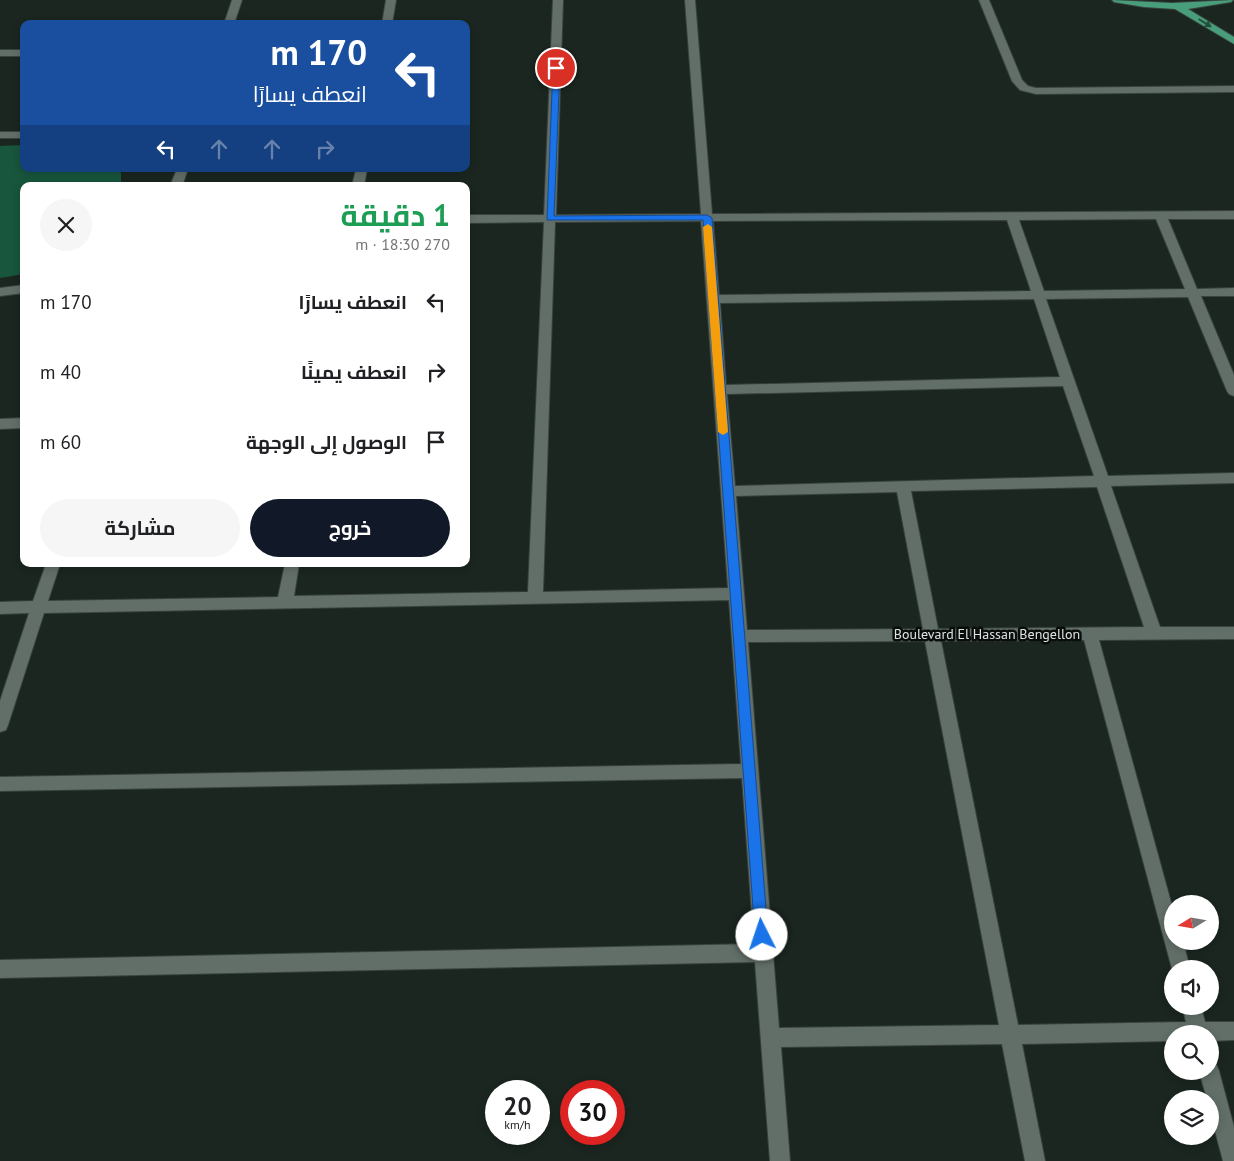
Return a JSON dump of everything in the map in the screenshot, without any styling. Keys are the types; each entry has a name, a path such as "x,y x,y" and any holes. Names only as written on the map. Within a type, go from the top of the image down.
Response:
{"main road":[{"path":"1117,0 1177,6 1228,0"},
{"path":"1177,6 1234,41"}],"street":[{"path":"230,20 237,0"},
{"path":"388,20 391,0"},
{"path":"535,598 558,0"},
{"path":"690,0 780,1161"},
{"path":"984,0 1017,81 1024,88 1036,91 1234,89"},
{"path":"0,53 20,53"},
{"path":"0,135 20,135"},
{"path":"470,219 1234,215"},
{"path":"1012,216 1154,633"},
{"path":"1161,216 1234,391"},
{"path":"0,292 20,290"},
{"path":"713,299 1234,292"},
{"path":"720,390 1068,382"},
{"path":"0,424 20,423"},
{"path":"728,491 1234,478"},
{"path":"903,487 1035,1161"},
{"path":"0,725 52,567"},
{"path":"285,602 291,567"},
{"path":"0,608 736,594"},
{"name":"Boulevard El Hassan Bengellon","path":"739,636 1234,633"},
{"path":"1090,634 1164,907"},
{"path":"0,784 749,771"},
{"path":"0,968 763,953"},
{"path":"1219,1032 1234,1031"},
{"path":"771,1038 1164,1033"},
{"path":"1211,1080 1233,1161"}],"green space":[{"path":"20,145 20,172 120,172 121,182 20,182 20,275 0,278 0,146"}],"slow traffic":[{"path":"708,227 723,432"}],"route":[{"path":"556,68 550,218 707,218 762,935"}]}
